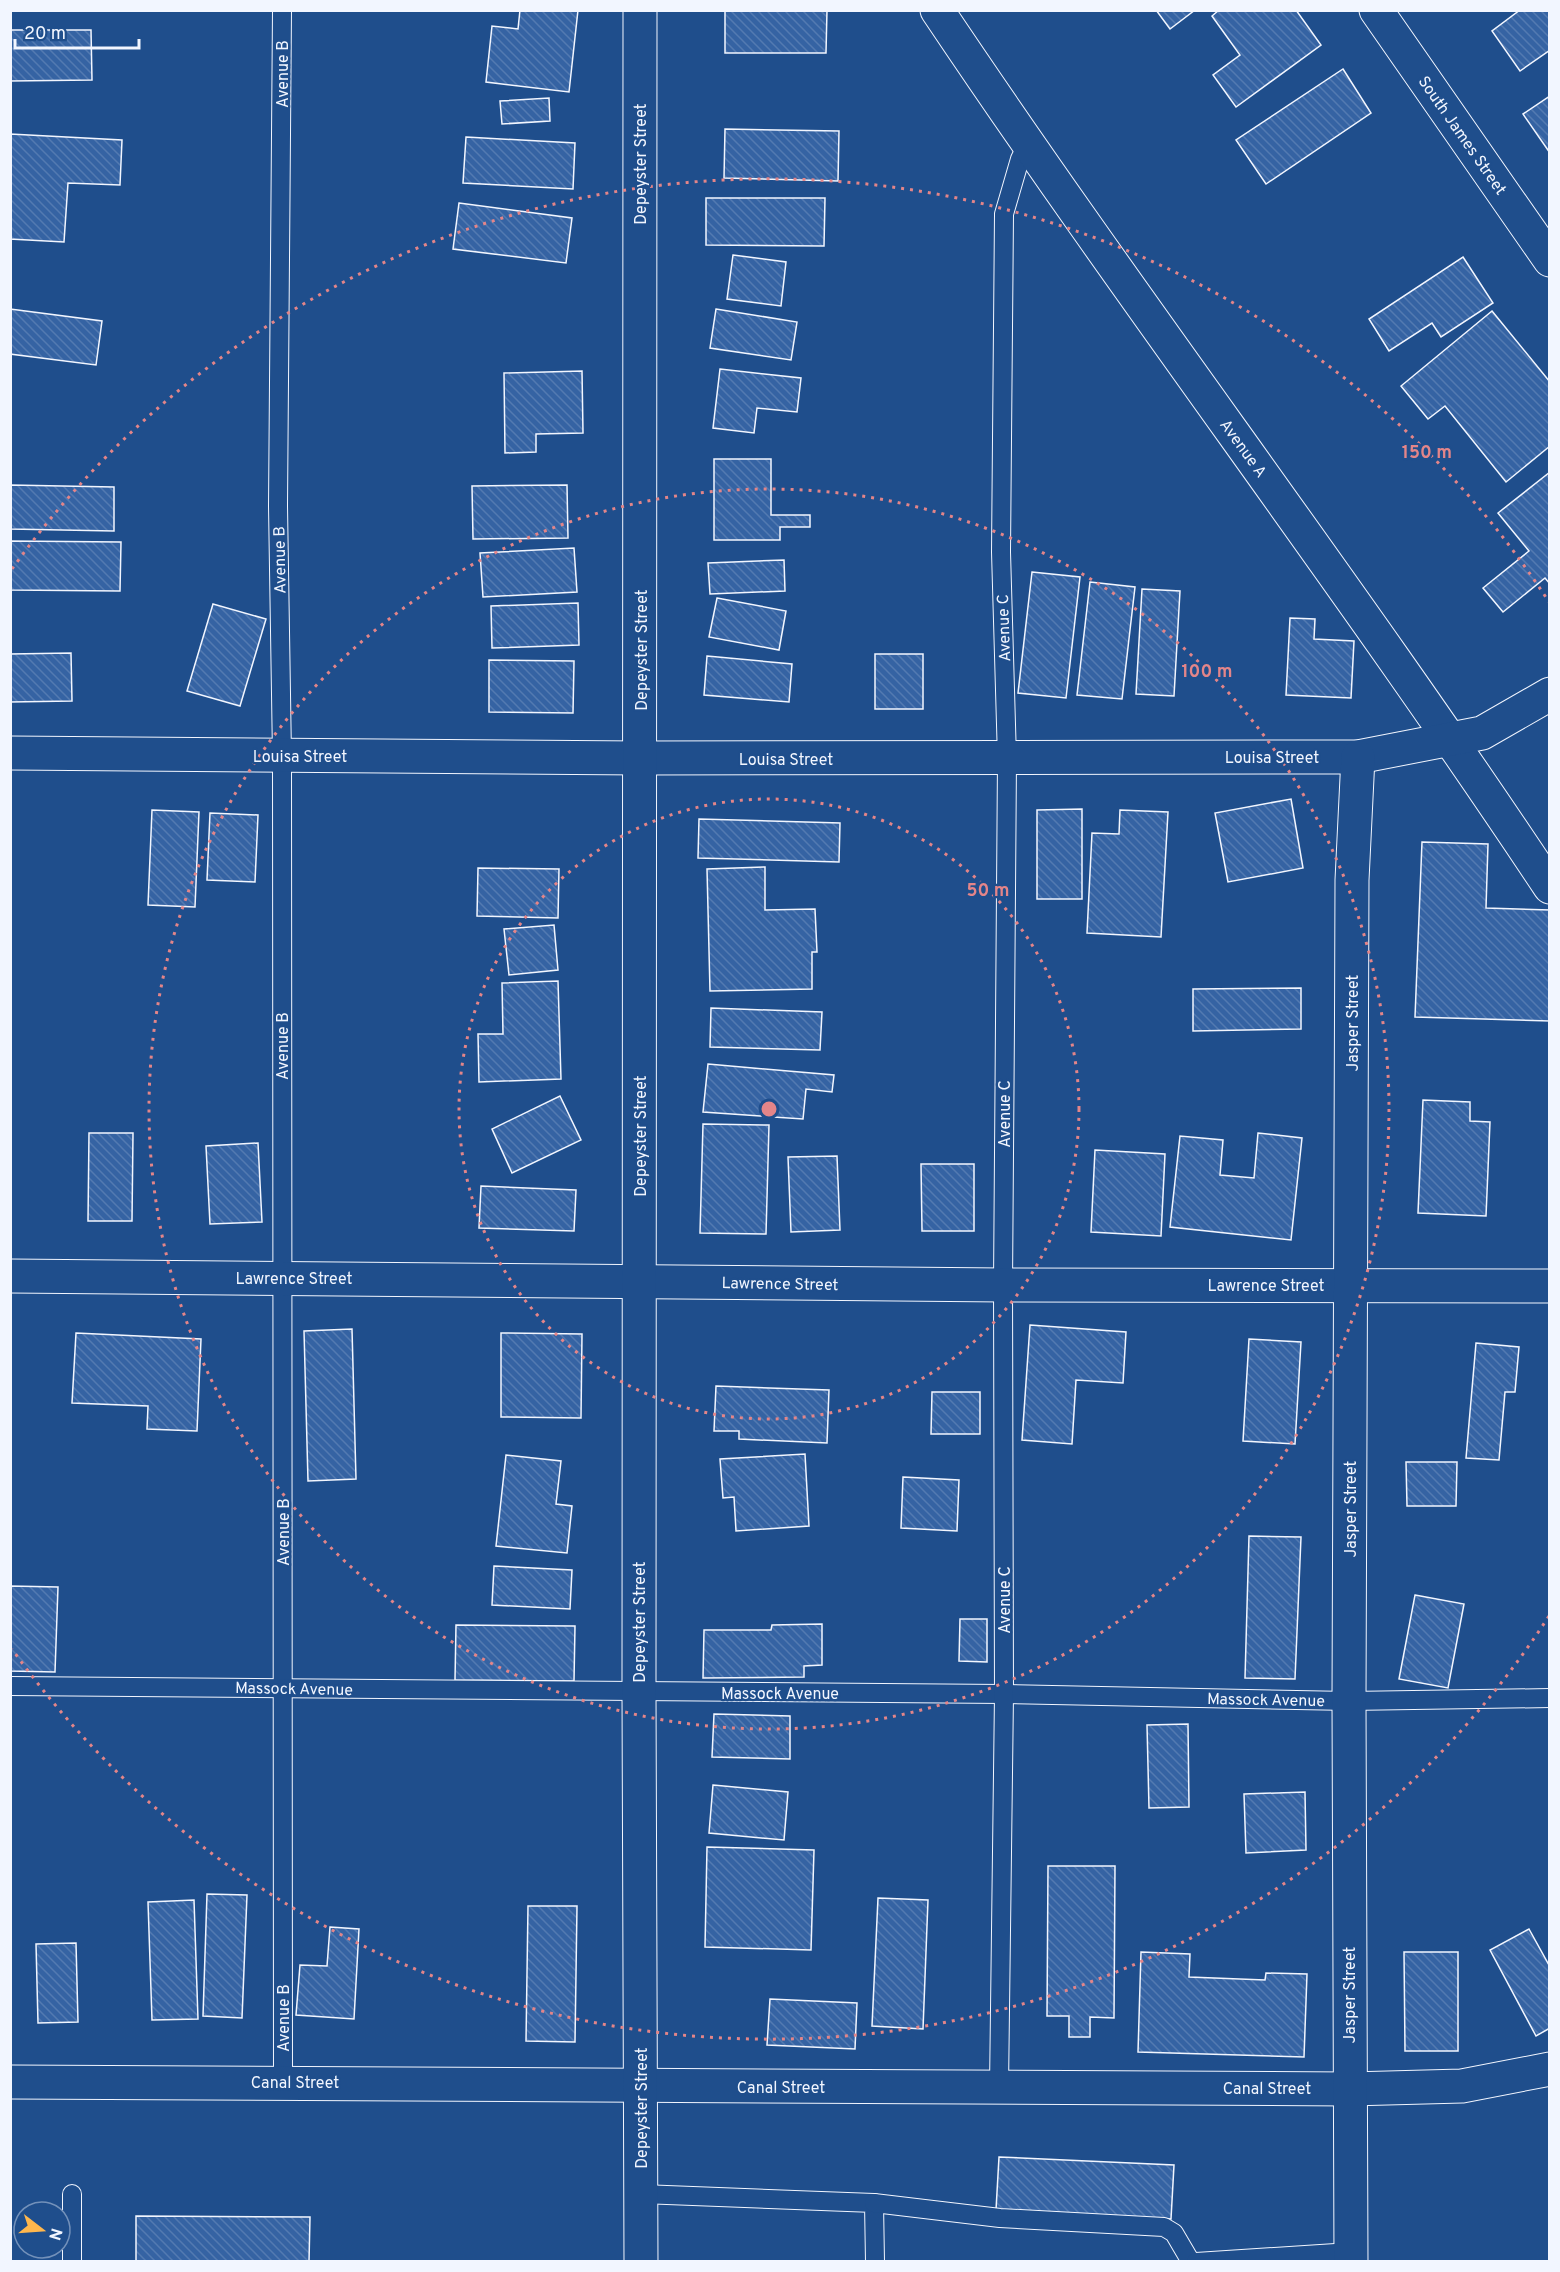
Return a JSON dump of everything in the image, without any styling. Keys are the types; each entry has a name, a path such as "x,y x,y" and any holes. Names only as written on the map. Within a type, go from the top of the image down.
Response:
{"street":[{"name":"Depeyster Street","path":"640,10 641,2262"},
{"name":"Avenue A","path":"937,10 1027,145 1452,740 1550,887"},
{"name":"South James Street","path":"1376,10 1550,260"},
{"name":"Louisa Street","path":"10,753 641,758 1358,757 1482,733 1550,694"},
{"name":"Jasper Street","path":"1351,2257 1349,1701 1352,880 1358,757"},
{"name":"Lawrence Street","path":"10,1276 1003,1286 1351,1284 1550,1286"},
{"name":"Canal Street","path":"10,2082 1350,2089 1462,2086 1550,2069"}],"lane":[{"name":"Avenue B","path":"282,10 278,506 282,756 283,2082"},
{"name":"Avenue C","path":"999,2088 1004,1694 1003,1286 1007,759 1001,552 1004,214 1020,159 1027,145"},
{"name":"Massock Avenue","path":"10,1686 1004,1694 1349,1701 1550,1698"},
{"path":"72,2194 72,2262"},
{"path":"641,2194 874,2203 1000,2218 1164,2226 1174,2233 1191,2262"},
{"path":"874,2203 875,2262"},
{"path":"1196,2262 1351,2257"}],"building":[{"path":"520,10 578,10 569,92 486,82 492,26 518,29"},
{"path":"725,10 827,10 826,53 725,53"},
{"path":"1156,10 1195,10 1170,29"},
{"path":"1219,10 1296,10 1321,45 1236,107 1213,75 1240,55 1212,16"},
{"path":"1520,10 1550,10 1550,50 1520,71 1492,31"},
{"path":"10,30 91,30 92,80 10,81"},
{"path":"1343,69 1371,113 1266,184 1236,140"},
{"path":"1550,96 1550,153 1523,114"},
{"path":"549,98 550,121 502,124 500,101"},
{"path":"725,129 839,131 838,181 724,178"},
{"path":"10,134 122,140 120,185 68,183 64,242 10,239"},
{"path":"466,137 575,143 573,189 463,183"},
{"path":"706,198 825,198 824,246 706,245"},
{"path":"459,203 572,218 566,263 453,249"},
{"path":"733,255 786,262 781,306 727,299"},
{"path":"1463,257 1493,303 1441,337 1432,323 1389,351 1369,319"},
{"path":"10,309 102,321 96,365 10,354"},
{"path":"716,309 797,322 791,360 710,348"},
{"path":"1492,311 1550,382 1550,446 1506,482 1445,406 1428,419 1401,386"},
{"path":"720,369 801,378 797,412 757,408 754,433 713,428"},
{"path":"582,371 583,433 536,434 536,452 505,453 504,373"},
{"path":"714,459 771,459 771,515 810,515 810,527 780,527 780,540 714,540"},
{"path":"1550,472 1550,584 1545,578 1503,612 1483,588 1529,551 1498,513"},
{"path":"10,485 114,487 114,531 10,529"},
{"path":"567,485 568,538 473,539 472,486"},
{"path":"10,541 121,542 120,591 10,590"},
{"path":"574,548 577,592 483,597 480,553"},
{"path":"784,560 785,591 710,594 708,563"},
{"path":"1032,572 1080,577 1066,698 1018,693"},
{"path":"1090,582 1135,587 1122,699 1077,695"},
{"path":"1142,589 1180,591 1174,696 1136,694"},
{"path":"717,598 786,611 779,650 709,637"},
{"path":"578,603 579,645 492,648 491,606"},
{"path":"213,604 266,619 240,706 187,691"},
{"path":"1290,618 1315,619 1314,639 1354,641 1351,698 1286,695"},
{"path":"71,653 72,701 10,702 10,654"},
{"path":"875,654 923,654 923,709 875,709"},
{"path":"707,656 792,664 789,702 704,695"},
{"path":"489,660 574,661 573,713 489,712"},
{"path":"1291,799 1303,868 1228,882 1215,813"},
{"path":"1082,809 1082,899 1037,899 1037,810"},
{"path":"152,810 199,812 195,907 148,905"},
{"path":"1120,810 1168,812 1161,937 1087,933 1092,833 1119,834"},
{"path":"210,813 258,815 255,882 207,880"},
{"path":"699,819 840,823 839,862 698,858"},
{"path":"1422,842 1488,844 1486,908 1550,910 1550,1021 1415,1017"},
{"path":"765,867 765,910 815,909 817,952 812,952 812,989 710,991 707,869"},
{"path":"478,868 559,869 558,918 477,916"},
{"path":"554,925 558,970 509,975 504,929"},
{"path":"558,981 561,1079 479,1082 478,1034 503,1034 502,983"},
{"path":"1301,988 1301,1029 1193,1031 1193,989"},
{"path":"711,1008 822,1012 820,1050 710,1047"},
{"path":"708,1064 834,1075 832,1092 806,1089 803,1119 703,1112"},
{"path":"560,1096 581,1140 512,1173 492,1129"},
{"path":"1423,1100 1470,1102 1470,1121 1490,1122 1486,1216 1418,1213"},
{"path":"703,1124 769,1125 766,1234 700,1233"},
{"path":"89,1133 133,1133 132,1221 88,1221"},
{"path":"1258,1133 1302,1138 1291,1240 1170,1227 1180,1136 1223,1140 1220,1175 1254,1178"},
{"path":"258,1143 262,1222 210,1224 206,1146"},
{"path":"1095,1150 1165,1154 1161,1236 1091,1232"},
{"path":"837,1156 840,1230 791,1232 788,1157"},
{"path":"921,1164 974,1164 974,1231 922,1231"},
{"path":"481,1186 576,1190 574,1231 479,1228"},
{"path":"1030,1325 1126,1332 1123,1383 1076,1380 1072,1444 1022,1440"},
{"path":"352,1329 356,1479 308,1481 304,1331"},
{"path":"76,1333 201,1339 197,1431 147,1429 148,1406 72,1403"},
{"path":"501,1333 582,1334 581,1418 501,1417"},
{"path":"1249,1339 1301,1342 1295,1444 1243,1441"},
{"path":"1476,1343 1519,1347 1515,1392 1505,1392 1499,1460 1466,1458"},
{"path":"716,1386 829,1390 827,1443 739,1439 739,1431 714,1431"},
{"path":"932,1392 980,1392 980,1434 931,1434"},
{"path":"805,1454 809,1526 736,1531 734,1497 723,1498 720,1459"},
{"path":"506,1455 561,1461 556,1504 572,1506 567,1553 496,1546"},
{"path":"1406,1462 1457,1462 1456,1506 1407,1506"},
{"path":"903,1477 959,1480 957,1531 901,1528"},
{"path":"1249,1536 1301,1537 1295,1679 1245,1678"},
{"path":"494,1566 572,1570 570,1609 492,1605"},
{"path":"10,1586 58,1587 55,1672 10,1671"},
{"path":"1415,1595 1464,1604 1448,1688 1399,1679"},
{"path":"960,1619 987,1619 987,1662 959,1661"},
{"path":"822,1624 822,1665 804,1666 804,1677 703,1678 704,1630 771,1630 772,1625"},
{"path":"456,1625 575,1626 574,1681 455,1680"},
{"path":"714,1714 790,1716 790,1759 712,1757"},
{"path":"1188,1724 1189,1807 1149,1808 1147,1725"},
{"path":"713,1785 788,1792 784,1840 709,1833"},
{"path":"1305,1792 1306,1850 1246,1853 1244,1794"},
{"path":"707,1847 814,1850 811,1950 705,1947"},
{"path":"1048,1866 1115,1866 1114,2018 1090,2017 1090,2037 1069,2037 1069,2016 1047,2016"},
{"path":"207,1894 247,1895 242,2018 203,2016"},
{"path":"878,1898 928,1900 923,2029 872,2026"},
{"path":"194,1900 198,2019 152,2020 148,1902"},
{"path":"528,1906 577,1906 575,2042 526,2041"},
{"path":"330,1927 359,1929 354,2019 296,2015 300,1965 327,1966"},
{"path":"1529,1929 1550,1967 1550,2028 1536,2036 1490,1950"},
{"path":"76,1943 78,2022 38,2023 36,1944"},
{"path":"1141,1952 1190,1954 1189,1977 1265,1980 1266,1973 1307,1974 1304,2057 1138,2052"},
{"path":"1404,1952 1458,1952 1458,2051 1405,2051"},
{"path":"770,1999 857,2003 855,2049 767,2045"},
{"path":"999,2157 1174,2165 1171,2219 996,2210"},
{"path":"136,2216 310,2217 309,2262 136,2262"}]}
